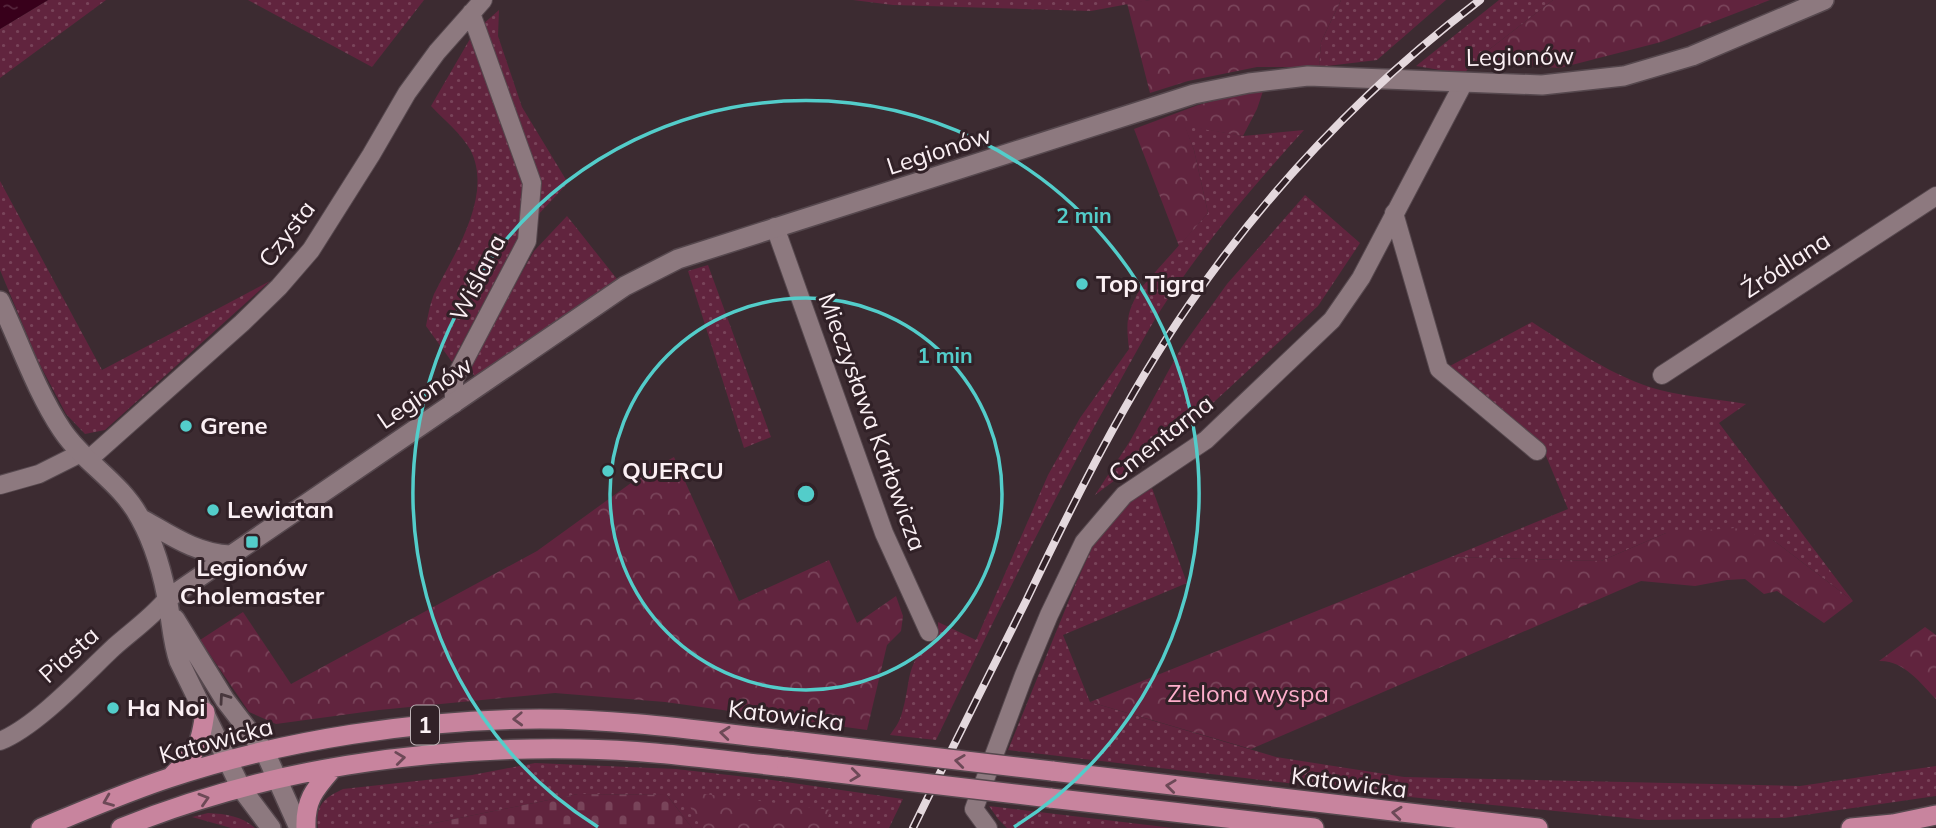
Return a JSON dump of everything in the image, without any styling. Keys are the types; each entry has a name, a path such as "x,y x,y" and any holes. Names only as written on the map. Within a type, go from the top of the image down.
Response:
{"main road":[{"path":"171,777 194,754 201,741 205,712"},
{"name":"Katowicka","path":"41,828 171,777 265,752 422,725 539,719 626,722 1538,828"},
{"name":"Katowicka","path":"121,828 180,806 241,788 333,768 424,755 541,748 633,751 1314,828"},
{"path":"306,828 306,810 316,788 333,768"},
{"path":"1851,828 1893,824 1936,815"}],"street":[{"name":"Legionów","path":"168,604 230,555 625,286 678,259 1194,94 1249,82 1316,76 1463,84 1542,85 1624,76 1692,56 1824,0"},
{"name":"Wiślana","path":"454,404 454,380 527,241 532,183 477,7"},
{"name":"Czysta","path":"0,485 84,457 242,323 279,286 303,259 371,155 407,93 437,52 477,7"},
{"name":"Cmentarna","path":"988,828 974,809 1024,675 1084,542 1124,495 1206,440 1332,320 1362,278 1463,84"},
{"name":"Źródlana","path":"1662,375 1936,196"},
{"path":"1394,213 1439,369 1537,451"},
{"name":"Mieczysława Karłowicza","path":"775,227 884,533 929,632"},
{"path":"0,300 49,408 63,431 84,457 126,496 140,518 152,546 168,604 176,653 241,788 271,828"},
{"path":"140,518 196,549 212,555 230,555"},
{"path":"168,604 225,700 265,752 299,828"},
{"name":"Piasta","path":"0,741 27,726 128,635 168,604"}],"green space":[{"path":"48,0 106,0 0,78 0,29"},
{"path":"248,0 424,0 372,67"},
{"path":"853,0 1150,0 1091,11 893,5"},
{"path":"1150,0 1341,0 1321,42 1319,67 1257,67 1188,81 1150,93 1127,3"},
{"path":"1341,0 1446,0 1377,60 1319,67 1321,42"},
{"path":"1499,0 1553,0 1473,62 1464,74 1416,66"},
{"path":"1553,0 1770,0 1661,42 1560,68 1473,62"},
{"path":"499,10 498,36 522,107 568,183 520,234 452,362 426,326 434,294 468,225 474,206 477,169 467,145 431,106 474,32"},
{"path":"1264,88 1243,136 1185,126 1194,150 1208,213 1179,246 1134,129 1198,105"},
{"path":"1184,125 1243,136 1304,130 1222,225 1151,326 1043,523 936,740 890,735 901,716 910,672 919,655 938,637 938,622 976,640 1048,475 1080,418 1129,349 1128,318 1140,289 1208,213 1194,150"},
{"path":"0,181 102,370 270,281 105,430 85,434 66,414 38,361 0,270"},
{"path":"1305,195 1360,243 1318,306 1189,425 1095,495 1130,441 1181,348 1227,284"},
{"path":"567,216 617,279 475,377 471,370 474,358 534,251"},
{"path":"708,265 771,437 744,448 688,271"},
{"path":"1532,322 1593,361 1626,378 1660,390 1746,404 1719,423 1853,601 1773,540 1666,533 1601,561 1451,557 1568,509 1544,451 1448,367"},
{"path":"674,457 739,601 829,560 857,623 896,596 903,616 901,631 887,645 867,730 665,702 555,693 379,710 276,724 249,712 200,640 243,612 291,684 537,551 642,475"},
{"path":"1152,488 1187,583 1063,635 1090,702 1276,757 1404,777 1800,786 1936,766 1936,796 1784,818 1648,820 1389,795 1008,750 1099,533 1124,506"},
{"name":"Zielona wyspa","path":"1735,528 1773,540 1853,601 1824,623 1777,591 1764,594 1745,579 1695,586 1641,581 1251,749 1090,702 1451,557 1601,561 1666,533"},
{"path":"1925,627 1936,635 1936,699 1904,668 1879,661"},
{"path":"535,763 676,769 903,799 889,828 692,828 667,795 578,794 410,828 318,828 318,813 322,803 343,789 472,775"},
{"path":"682,791 831,810 823,828 701,828"},
{"path":"578,794 667,795 692,828 410,828"},
{"path":"989,806 1173,828 1007,828"},
{"path":"208,813 233,816 255,828 231,828 192,817"}],"water":[{"path":"0,0 48,0 0,29"}],"railway":[{"path":"913,828 1102,450 1143,376 1189,305 1252,220 1322,141 1398,67 1480,0"}],"place":[{"name":"Top Tigra","path":"1082,284"},
{"name":"Grene","path":"186,426"},
{"name":"QUERCU","path":"608,471"},
{"name":"Lewiatan","path":"213,510"},
{"name":"Legionów Cholemaster","path":"252,542"},
{"name":"Ha Noi","path":"113,708"}]}
